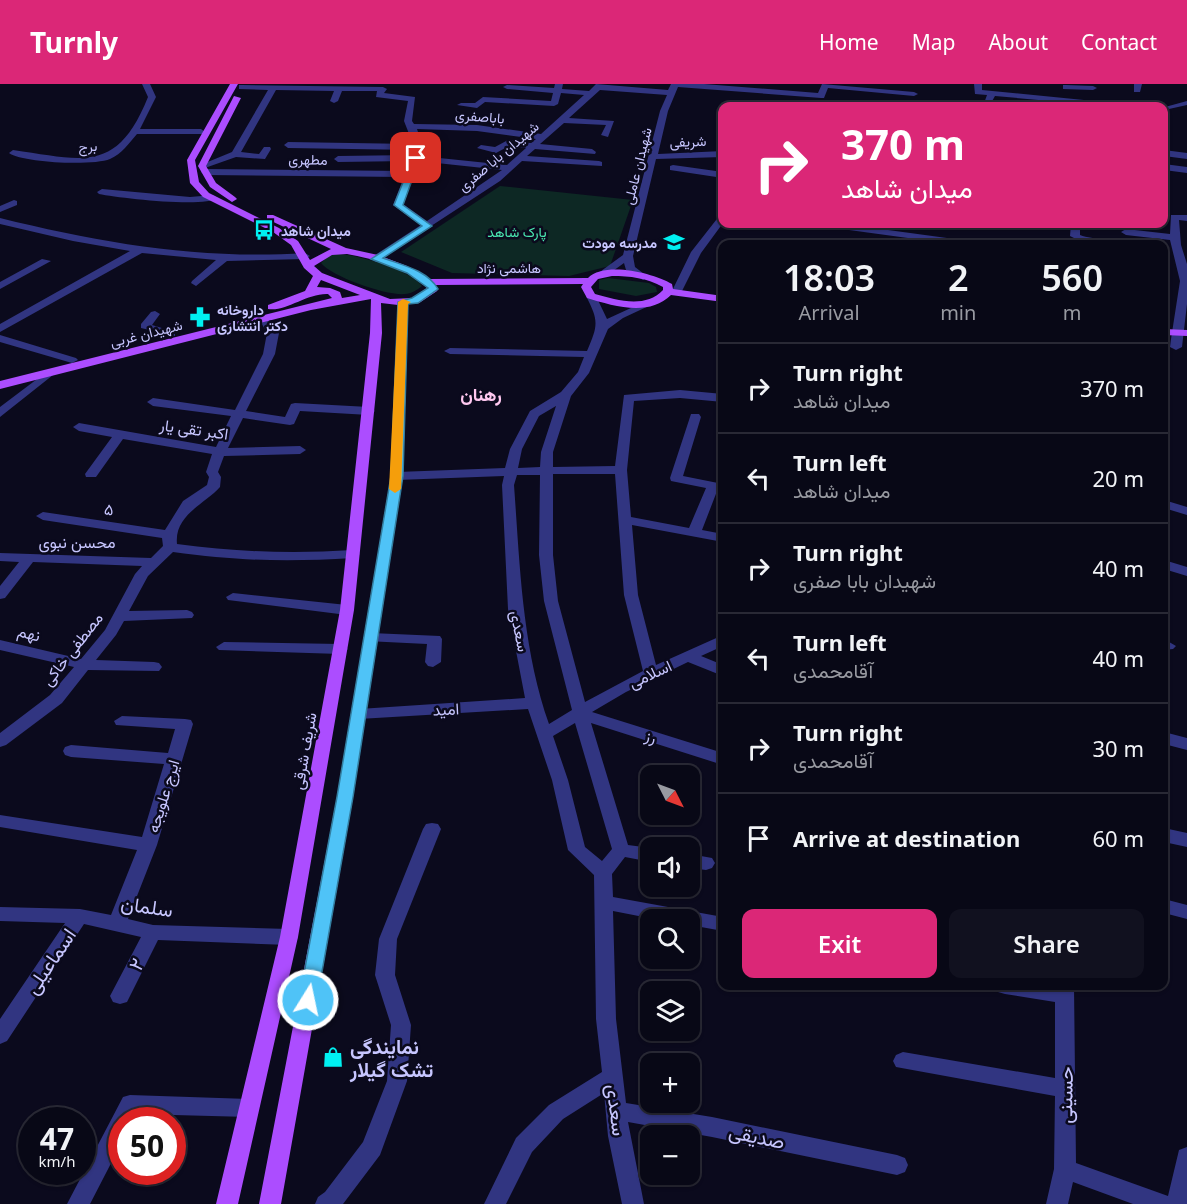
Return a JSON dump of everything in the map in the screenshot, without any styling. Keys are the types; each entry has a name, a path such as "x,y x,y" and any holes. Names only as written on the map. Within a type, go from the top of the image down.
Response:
{"main road":[{"path":"240,85 203,169 207,180 223,195 344,251 410,271 431,285 415,301 389,302 318,275 294,242 276,230 213,198 195,183 191,160 240,85"},
{"path":"294,242 309,240 311,236"},
{"path":"307,261 322,254 344,251"},
{"path":"672,292 663,282 643,277 602,274 588,288 612,301 648,304 672,292 718,298"},
{"path":"311,290 318,275"},
{"name":"هاشمی نژاد","path":"431,285 588,288"},
{"path":"311,290 321,289 336,294 337,299 333,303"},
{"name":"شهیدان غربی","path":"0,378 293,301 311,290"},
{"name":"شهیدان غربی","path":"0,385 264,319 333,303 373,297"},
{"name":"شریف شرقی","path":"227,1204 289,937 340,649 369,411 376,333 373,297"},
{"path":"270,1204 359,714 397,476 403,302"}],"street":[{"name":"برج","path":"13,153 104,159 114,154 145,117 152,97 146,84"},
{"path":"913,102 915,84"},
{"path":"978,84 978,92 1066,102"},
{"path":"240,85 384,86"},
{"path":"507,87 673,87 748,93 772,88 784,96 821,96 825,85 859,86 914,94"},
{"path":"384,86 379,95 412,99 408,121 413,126 414,141 419,147"},
{"path":"1066,87 1093,86 1094,102"},
{"path":"235,154 274,87"},
{"path":"334,102 339,87"},
{"path":"461,104 477,106 483,99 554,104 558,87"},
{"name":"شهیدان عاملی","path":"628,256 673,87"},
{"name":"شهیدان بابا صفری","path":"376,259 428,226 509,168 595,88"},
{"path":"988,102 992,94"},
{"path":"864,98 897,102"},
{"path":"1169,107 1187,103"},
{"path":"562,120 612,123 604,135"},
{"name":"باباصفری","path":"413,126 477,128 544,137"},
{"path":"133,131 201,132"},
{"path":"481,148 496,150 508,143 591,152"},
{"path":"288,145 419,147"},
{"path":"419,147 398,205 428,226"},
{"path":"203,169 235,154 262,157 267,149"},
{"name":"شریفی","path":"653,157 678,154 718,154"},
{"path":"1168,154 1187,156"},
{"path":"338,159 416,158 509,168"},
{"path":"520,158 599,164"},
{"path":"673,168 718,174"},
{"path":"1168,168 1187,170"},
{"name":"مطهری","path":"203,169 411,174"},
{"path":"102,192 190,200 213,198"},
{"path":"0,209 14,203"},
{"path":"1176,347 1176,333 1186,271 1174,217 1187,218"},
{"path":"0,221 41,232 142,249 264,260 307,261"},
{"path":"672,292 696,252 718,223"},
{"path":"893,228 932,240"},
{"path":"1126,232 1154,240"},
{"path":"0,329 142,249"},
{"path":"602,274 628,256 630,268 643,277"},
{"path":"196,283 226,257"},
{"path":"0,286 46,261"},
{"path":"588,288 600,312 603,327 620,315 648,304"},
{"path":"155,314 146,326 171,334"},
{"name":"مصطفی خاکی","path":"0,741 56,699 85,665 111,632 142,574 170,541 188,504 213,487 215,477 212,472 220,452 269,354 273,333 264,319"},
{"name":"سعدی","path":"603,327 583,373 565,395 534,414 516,449 508,484 509,545 515,609 534,703 560,780 578,850 603,872 606,1019 616,1111 633,1204"},
{"path":"0,338 72,360"},
{"path":"450,351 591,354"},
{"path":"0,413 49,373"},
{"path":"651,674 631,595 627,520 621,470 628,398 680,394 718,398"},
{"name":"سعدی","path":"565,395 547,452 546,555 551,601 580,714 621,850"},
{"path":"153,402 240,416 290,421 295,407 369,411"},
{"path":"694,532 713,486 676,478 695,417"},
{"name":"اکبر تقی یار","path":"79,427 220,452 300,450"},
{"path":"91,474 120,434"},
{"path":"397,476 511,473 546,469 621,470"},
{"path":"1168,505 1187,510"},
{"name":"۵","path":"43,516 246,556 292,558 353,554"},
{"path":"627,520 718,537"},
{"name":"محسن نبوی","path":"0,557 28,560 104,559 154,562"},
{"path":"0,595 28,560"},
{"path":"1168,565 1187,572"},
{"path":"233,597 346,610"},
{"path":"120,616 187,615"},
{"path":"371,638 435,639 433,662"},
{"name":"اسلامی","path":"544,734 620,688 718,642"},
{"name":"نهم","path":"0,645 85,665 154,666"},
{"path":"224,646 340,649"},
{"path":"688,657 718,669"},
{"name":"امید","path":"359,714 534,703"},
{"name":"رز","path":"580,714 718,757"},
{"name":"ایرج علویجه","path":"116,925 148,845 185,724 122,722"},
{"path":"1168,739 1187,744"},
{"path":"71,750 174,759"},
{"path":"0,820 148,845"},
{"path":"326,1204 333,1199 372,1148 398,1081 401,1025 386,975 388,939 432,829"},
{"path":"1168,836 1187,840"},
{"path":"603,872 621,850 640,853"},
{"path":"603,902 718,923"},
{"path":"1168,907 1187,912"},
{"name":"سلمان","path":"0,914 81,916 153,932 289,937"},
{"name":"اسماعیلی","path":"0,1035 81,916"},
{"name":"۲","path":"120,996 153,932"},
{"name":"حسینی","path":"1057,1204 1065,1169 1065,990"},
{"path":"903,1061 1065,1089"},
{"path":"495,1204 524,1145 556,1112 612,1077"},
{"path":"78,1204 129,1104 249,1108"},
{"name":"صدیقی","path":"616,1111 712,1127 897,1165"},
{"path":"1177,1204 1187,1157"},
{"path":"1065,1169 1161,1204"}],"green space":[{"name":"پارک شاهد","path":"500,186 633,200 610,266 569,276 452,273 401,252"},
{"path":"337,254 382,264 407,274 422,286 409,293 397,294 360,284 336,274 321,263 328,256"},
{"path":"608,278 649,283 656,287 657,292 636,296 599,289 599,280"}],"slow traffic":[{"path":"395,489 403,302 406,302"}],"place":[{"name":"میدان شاهد","path":"264,230"},
{"name":"مدرسه مودت","path":"674,242"},
{"name":"داروخانه دکتر انتشاری","path":"200,317"},
{"name":"نمایندگی تشک گیلار","path":"333,1057"}],"district":[{"name":"رهنان","path":"481,394"}],"route":[{"path":"308,1000 345,797 397,476 403,302 415,301 433,289 429,282 410,271 376,259 428,226 398,205 405,181 411,174 416,158"}]}
